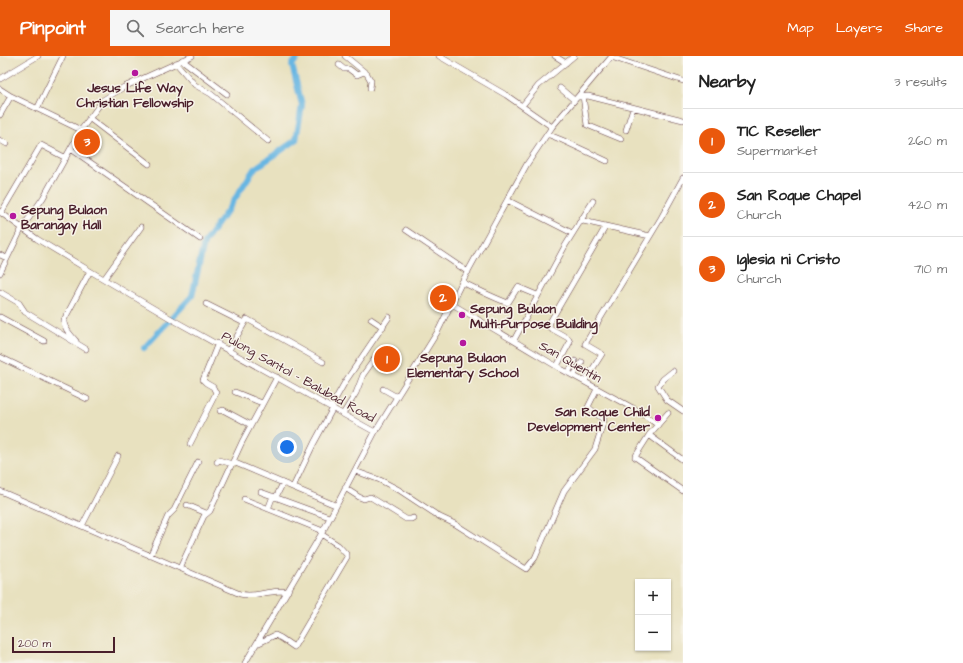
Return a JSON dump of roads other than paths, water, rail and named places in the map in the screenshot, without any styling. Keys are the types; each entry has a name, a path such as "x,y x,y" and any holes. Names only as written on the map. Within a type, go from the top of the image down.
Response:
{"street":[{"path":"0,79 38,56"},
{"path":"37,109 63,56"},
{"path":"0,273 22,228 43,198 81,130 105,98 184,58 192,56"},
{"path":"345,56 364,72 371,81 370,88"},
{"path":"439,56 522,106 552,126"},
{"path":"555,56 566,63"},
{"path":"522,106 538,86 574,56"},
{"path":"611,57 683,81"},
{"name":"Pulong Santol - Balubad Road","path":"0,212 22,228 90,271 176,321 218,343 375,432 438,330 462,282 527,164 552,126 611,57"},
{"path":"184,58 227,94"},
{"path":"176,63 195,85 211,94 268,141"},
{"path":"339,65 344,69 349,69 357,75 364,72"},
{"path":"560,88 578,97 683,120"},
{"path":"0,90 81,130"},
{"path":"0,115 11,96"},
{"path":"578,97 587,125 622,140"},
{"path":"626,130 633,108"},
{"path":"89,118 149,164"},
{"path":"547,134 608,161"},
{"path":"0,140 7,144"},
{"path":"0,212 41,145 66,158"},
{"path":"71,149 200,239"},
{"path":"585,381 602,354 585,344 683,178"},
{"path":"507,200 572,234"},
{"path":"514,340 572,234 593,201"},
{"path":"579,223 584,221 650,236"},
{"path":"557,366 570,342 568,338 549,327 550,322 606,226"},
{"path":"104,279 141,227"},
{"path":"406,230 468,272"},
{"path":"0,255 7,258"},
{"path":"79,345 63,324 90,271"},
{"path":"462,282 483,293 508,303 518,287 538,295"},
{"path":"0,292 19,303 25,312 86,349"},
{"path":"206,304 244,323"},
{"name":"San Quentin","path":"452,304 597,389 640,412 658,425"},
{"path":"0,317 44,341"},
{"path":"294,487 314,443 345,382 389,317"},
{"path":"229,350 247,319 323,362"},
{"path":"371,319 383,327"},
{"path":"190,444 216,393 214,387 206,383 204,380 218,343"},
{"path":"343,414 356,393 364,375 378,354"},
{"path":"0,357 87,399"},
{"path":"571,374 575,361"},
{"path":"571,374 582,362"},
{"path":"673,371 663,379 658,386 667,400 683,411"},
{"path":"180,568 206,513 210,511 262,403 277,377"},
{"path":"383,389 397,397"},
{"path":"355,471 380,480 399,490 526,569 535,558 564,491 596,449 604,420 588,407 597,389"},
{"path":"235,392 262,403"},
{"path":"220,411 223,410 251,425"},
{"path":"668,413 649,435 635,455 636,459 683,491"},
{"path":"248,662 322,533 335,505 355,471 375,432"},
{"path":"649,435 683,460"},
{"path":"82,526 118,456"},
{"path":"217,462 221,460 232,463 335,505"},
{"path":"150,556 168,516 174,510 198,462"},
{"path":"268,509 283,483"},
{"path":"345,488 364,499 370,497 372,498 406,519 413,518"},
{"path":"0,491 247,596 288,591"},
{"path":"262,492 329,518"},
{"path":"244,499 322,533 338,545 347,555 294,647 275,635 258,643"},
{"path":"187,505 206,513"}],"waterway":[{"path":"144,348 192,296 204,243 254,169 296,140 302,105 292,65 299,56"}],"place":[{"name":"Jesus Life Way Christian Fellowship","path":"135,73"},
{"name":"Iglesia ni Cristo","path":"87,142"},
{"name":"Sepung Bulaon Barangay Hall","path":"13,216"},
{"name":"San Roque Chapel","path":"443,298"},
{"name":"Sepung Bulaon Multi-Purpose Building","path":"462,315"},
{"name":"Sepung Bulaon Elementary School","path":"463,343"},
{"name":"TIC Reseller","path":"387,359"},
{"name":"San Roque Child Development Center","path":"658,418"}]}
